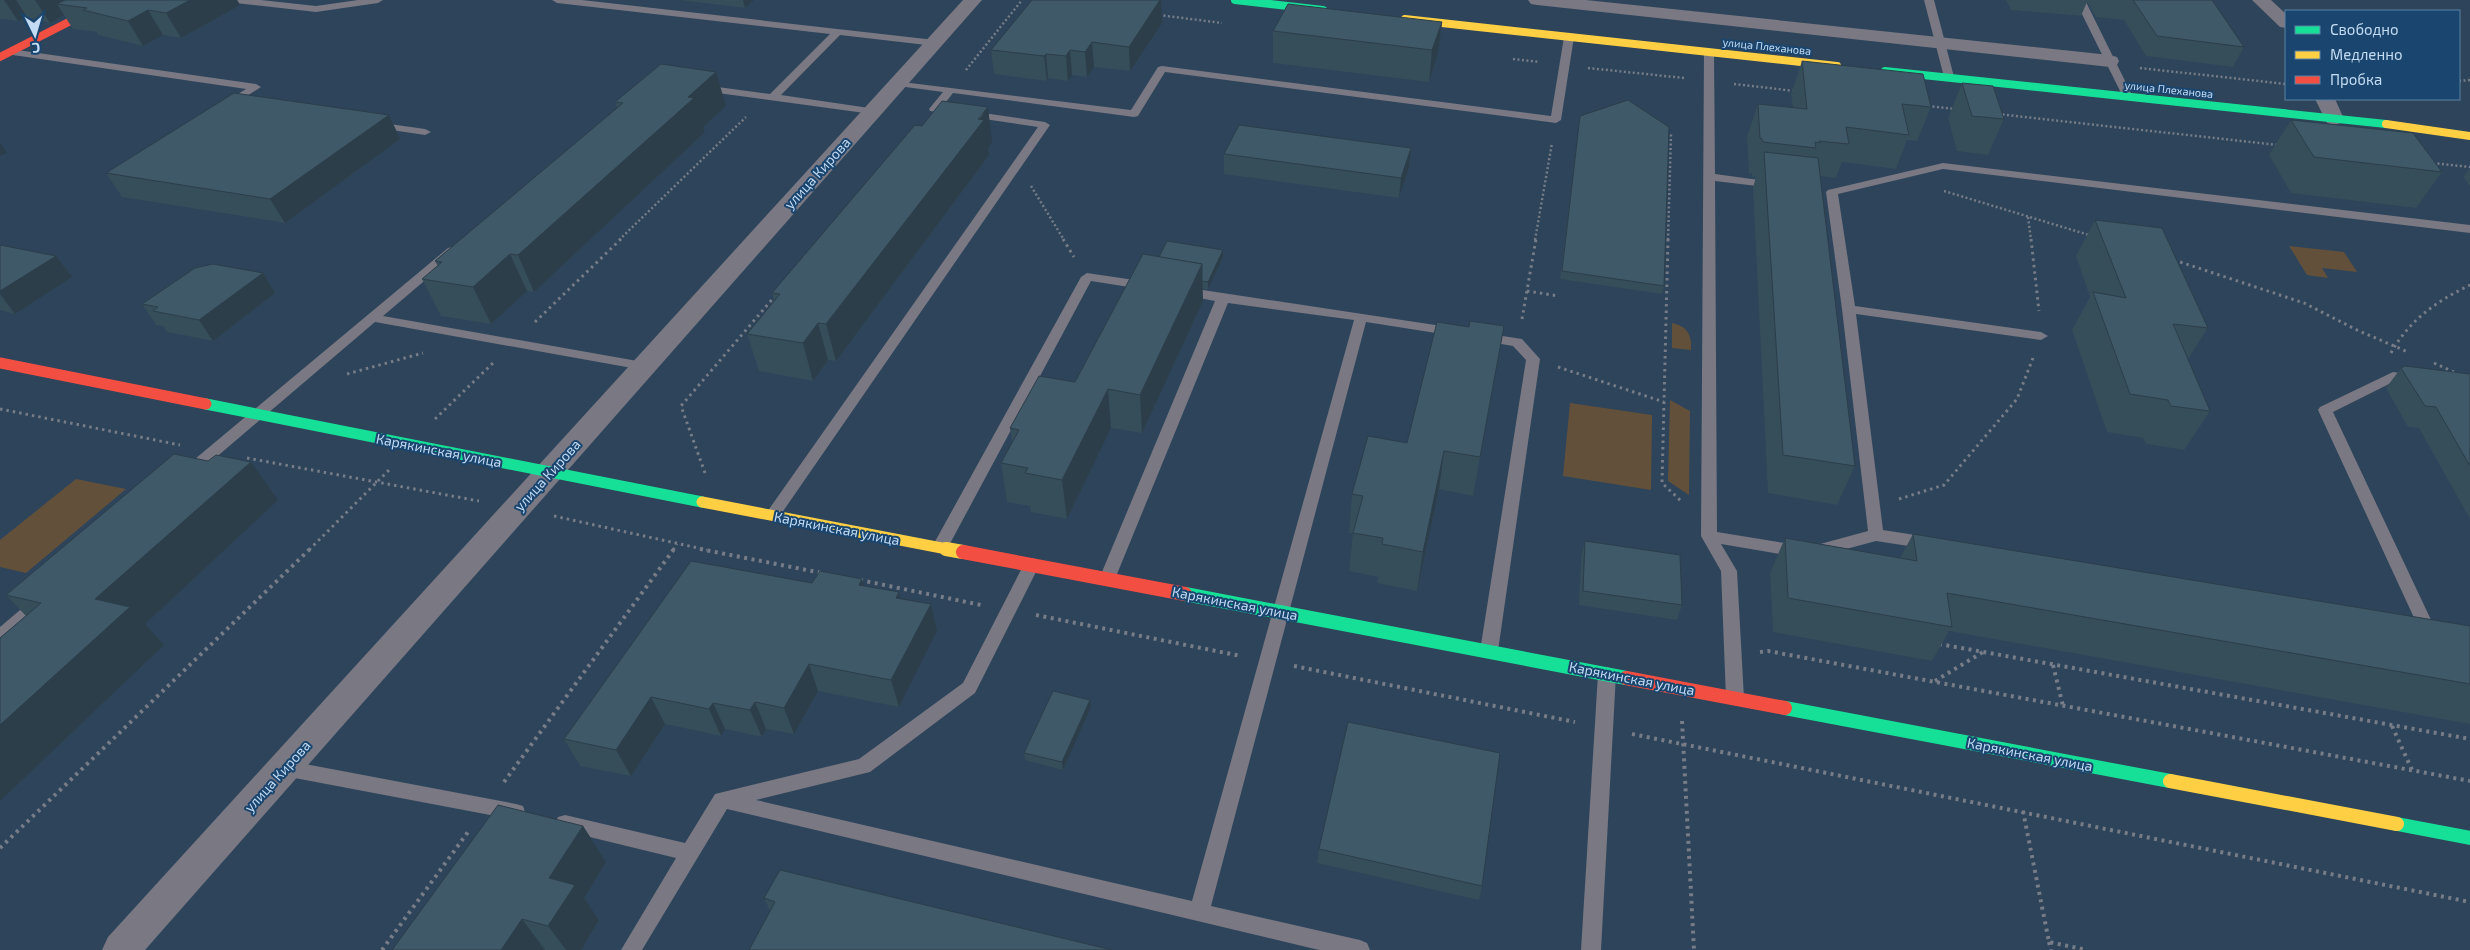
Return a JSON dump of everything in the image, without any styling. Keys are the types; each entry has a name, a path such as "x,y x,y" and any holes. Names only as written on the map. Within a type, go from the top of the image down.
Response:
{"street":[{"path":"6,51 112,0"},
{"name":"улица Кирова","path":"121,950 643,366 974,0"},
{"path":"1235,0 1333,11"},
{"path":"1537,0 2111,63"},
{"path":"2261,0 2285,22"},
{"name":"улица Плеханова","path":"1392,18 1852,67"},
{"name":"улица Плеханова","path":"1872,69 2385,124 2470,136"},
{"path":"2325,100 2334,119"},
{"name":"улица Плеханова","path":"2385,124 2470,124"},
{"name":"Карякинская улица","path":"0,363 772,516 2470,838"}],"lane":[{"path":"235,0 316,9 378,0"},
{"path":"557,0 935,43"},
{"path":"1928,0 1949,77"},
{"path":"2080,0 2128,97"},
{"path":"769,97 838,32"},
{"path":"898,83 1134,114 1162,69 1556,120 1569,37"},
{"path":"6,51 256,87 228,104 248,107"},
{"path":"1709,52 1709,536 1729,571 1735,698"},
{"path":"691,87 872,112"},
{"path":"772,516 1045,125 934,110 950,90"},
{"path":"366,124 425,132"},
{"path":"1876,535 1849,309 1827,192 1943,166 2470,229"},
{"path":"1709,177 1785,186"},
{"path":"175,484 464,241"},
{"path":"940,547 1087,277 1517,342 1533,359 1489,651"},
{"path":"1107,579 1223,298"},
{"path":"1849,309 2041,336"},
{"path":"1199,912 1361,317"},
{"path":"373,318 643,366"},
{"path":"2424,622 2325,410 2393,376 2432,382"},
{"path":"1709,536 1809,553 1876,535 1944,546"},
{"path":"631,950 722,800 864,766 968,688 1032,564"},
{"path":"0,637 49,594"},
{"path":"2404,619 2442,626"},
{"path":"1591,950 1607,674"},
{"path":"284,768 488,805 690,853"},
{"path":"722,800 1360,950"}],"path":[{"path":"950,90 1022,0"},
{"path":"2111,63 2285,84"},
{"path":"0,848 378,483 410,445 769,97"},
{"path":"1517,342 1556,120"},
{"path":"1671,134 1662,483 1680,498 1683,506"},
{"path":"2427,162 2431,168"},
{"path":"1018,163 1087,277"},
{"path":"1898,177 2028,218 2096,237"},
{"path":"1872,507 1944,485 2017,400 2041,336 2028,218"},
{"path":"2172,259 2304,303 2411,353"},
{"path":"2382,382 2394,346 2420,314 2441,299 2470,285"},
{"path":"1527,291 1559,296"},
{"path":"706,476 681,406 776,295"},
{"path":"339,377 479,337"},
{"path":"1533,359 1664,402"},
{"path":"2428,361 2462,375"},
{"path":"0,409 378,483 517,508 678,544 823,573"},
{"path":"382,950 678,544"},
{"path":"853,579 2023,811 2470,902"},
{"path":"1936,643 2470,739"},
{"path":"1733,655 1768,651 2470,781"},
{"path":"1934,682 1984,652"},
{"path":"2053,664 2063,706"},
{"path":"1682,688 1682,743 1694,950"},
{"path":"2392,725 2413,771"},
{"path":"2023,811 2051,950"},
{"path":"2049,942 2087,950"}],"shaded area":[{"path":"2289,246 2344,252 2357,272 2322,268 2328,278 2307,275"},
{"path":"1672,323 1685,329 1691,340 1691,350 1672,348"},
{"path":"1670,400 1690,411 1689,495 1668,481"},
{"path":"1570,403 1652,415 1651,490 1563,476"},
{"path":"76,479 126,489 26,573 0,567 0,540"}],"building":[{"path":"65,0 190,0 166,13 148,10 128,21 83,10 87,8 57,4"},
{"path":"1032,0 1160,0 1129,47 1092,42 1085,52 1070,50 1066,56 1046,54 1044,56 991,50"},
{"path":"2133,0 2212,0 2244,47 2157,36"},
{"path":"1288,4 1442,22 1432,50 1273,31"},
{"path":"1802,61 1923,74 1931,107 1902,104 1909,135 1846,127 1849,144 1819,141 1820,143 1815,142 1816,148 1763,142 1760,138 1758,104 1807,109"},
{"path":"661,64 716,72 688,97 694,98 518,255 510,254 473,287 422,279 442,262 435,261 623,103 615,102"},
{"path":"1962,83 1993,86 2004,119 1972,116"},
{"path":"234,93 389,115 270,199 106,173"},
{"path":"1628,100 1669,127 1664,286 1562,271 1580,116"},
{"path":"942,101 988,107 978,119 984,120 826,324 818,323 803,343 747,334 780,294 772,293 915,125 922,126"},
{"path":"2291,120 2413,133 2442,172 2314,157"},
{"path":"1239,125 1411,148 1401,178 1224,154"},
{"path":"1764,152 1818,158 1855,466 1783,455"},
{"path":"2095,220 2162,228 2208,328 2173,324 2210,411 2171,406 2168,400 2130,394 2093,292 2126,298"},
{"path":"1167,241 1223,250 1208,282 1202,281 1202,264 1159,257"},
{"path":"0,245 56,256 0,291"},
{"path":"1143,254 1202,264 1140,395 1108,389 1062,480 1025,473 1028,468 1001,463 1019,430 1010,428 1039,376 1075,382"},
{"path":"213,264 263,273 199,320 153,311 158,307 142,304 195,268"},
{"path":"1470,321 1504,326 1480,457 1444,451 1423,552 1382,544 1383,538 1353,533 1363,496 1352,494 1368,436 1407,443 1437,322 1469,327"},
{"path":"2405,366 2470,374 2470,466 2436,407 2425,406 2401,368"},
{"path":"174,454 208,461 216,455 251,462 95,599 130,607 0,725 0,638 41,603 6,595"},
{"path":"1913,534 2470,626 2470,684 1947,593 1952,627 1788,598 1785,538 1917,561"},
{"path":"1585,541 1680,555 1682,605 1583,591"},
{"path":"691,561 812,583 820,571 862,579 859,585 899,592 896,598 931,604 891,680 809,664 784,708 755,702 750,710 713,703 709,709 651,697 616,750 564,739"},
{"path":"1053,691 1090,700 1062,762 1024,753"},
{"path":"1348,722 1500,753 1482,886 1319,849"},
{"path":"498,805 583,826 549,878 575,885 548,926 522,919 501,950 392,950"},
{"path":"780,870 1112,950 749,950 775,902 764,898"}],"traffic: fast":[{"path":"1235,0 1323,10"},
{"path":"1885,71 2386,124"},
{"path":"206,404 702,502"},
{"path":"1185,594 1626,678"},
{"path":"1785,708 2170,781"},
{"path":"2397,824 2470,838"}],"traffic: slow":[{"path":"1405,19 1837,66"},
{"path":"2386,124 2470,136"},
{"path":"702,502 963,552"},
{"path":"2170,781 2397,824"}],"traffic: jam":[{"path":"0,57 112,0"},
{"path":"0,363 206,404"},
{"path":"963,552 1185,594"},
{"path":"1626,678 1785,708"}]}
